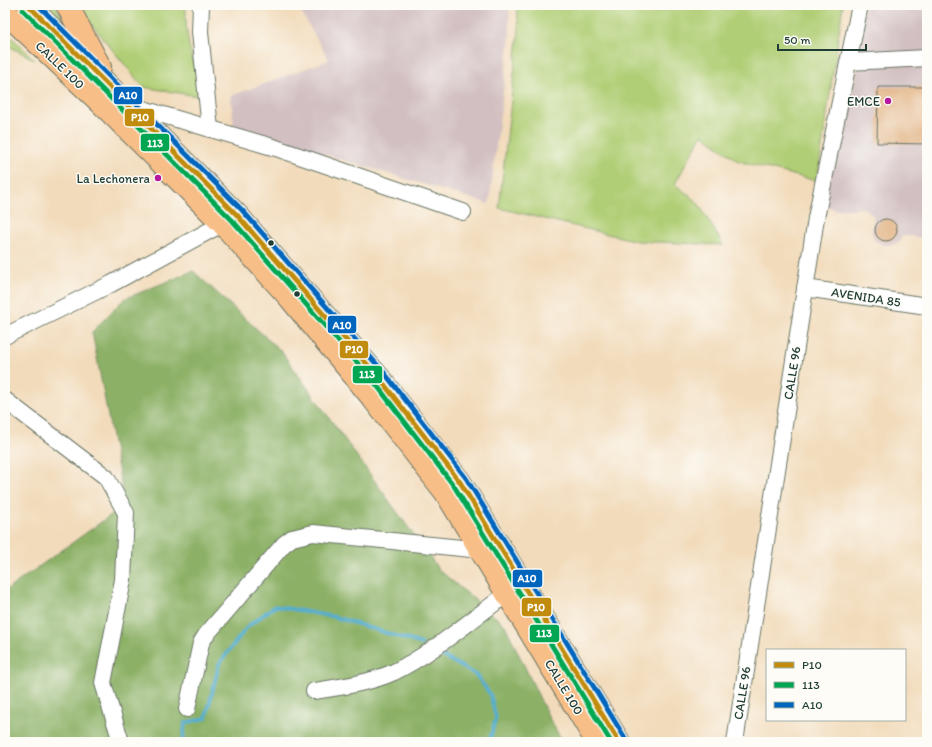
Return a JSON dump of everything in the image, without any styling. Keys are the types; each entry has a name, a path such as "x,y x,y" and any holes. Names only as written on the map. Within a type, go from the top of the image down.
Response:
{"highway":[{"name":"CALLE 100","path":"28,5 129,105 230,220 380,379 460,482 619,742"},
{"path":"67,5 112,89"},
{"name":"CALLE 100","path":"5,12 100,102 230,220 290,298 371,396 446,494 597,742"}],"street":[{"path":"201,5 200,32 210,129"},
{"name":"CALLE 96","path":"735,742 816,218 860,5"},
{"path":"848,62 927,58"},
{"path":"129,105 283,150 463,212"},
{"path":"5,336 111,284 230,220"},
{"name":"AVENIDA 85","path":"805,288 927,306"},
{"path":"5,400 106,477 126,513 123,580 103,683 121,742"},
{"path":"187,709 201,643 277,553 292,538 312,533 481,550"},
{"path":"314,691 349,685 390,674 445,640 507,594"}],"shaded area":[{"path":"297,5 509,5 510,35 489,204 234,127 231,96 329,60"},
{"name":"EMCE","path":"865,5 927,5 927,239 903,235 899,242 892,245 883,245 874,240 872,232 874,216 864,208 837,210 824,205 840,132 857,70 860,26"}],"green space":[{"path":"39,5 55,5 73,39"},
{"path":"79,5 186,5 188,40 203,97 143,87 88,20"},
{"path":"517,5 843,5 817,181 738,161 702,134 675,184 698,203 723,245 637,241 499,208 519,30"},
{"path":"5,31 35,60 5,44"},
{"path":"193,271 281,351 439,570 505,625 549,718 563,742 5,742 5,591 125,505 92,332 124,299"}],"building":[{"path":"878,87 927,87 927,144 877,143"},
{"path":"882,219 890,219 897,226 897,234 890,241 882,241 875,234 875,226"}],"waterway":[{"path":"183,742 185,723 206,718 219,664 247,627 275,606 335,617 422,644"},
{"path":"441,655 476,675 490,694 496,718 489,742"}],"transit line":[{"name":"P10","path":"28,5 237,215 380,379 460,482 619,742"},
{"name":"A10","path":"38,5 242,210 386,375 466,478 625,738"},
{"name":"113","path":"23,10 232,220 375,383 454,486 611,742"}],"place":[{"name":"EMCE","path":"888,101"},
{"name":"La Lechonera","path":"158,178"}]}
